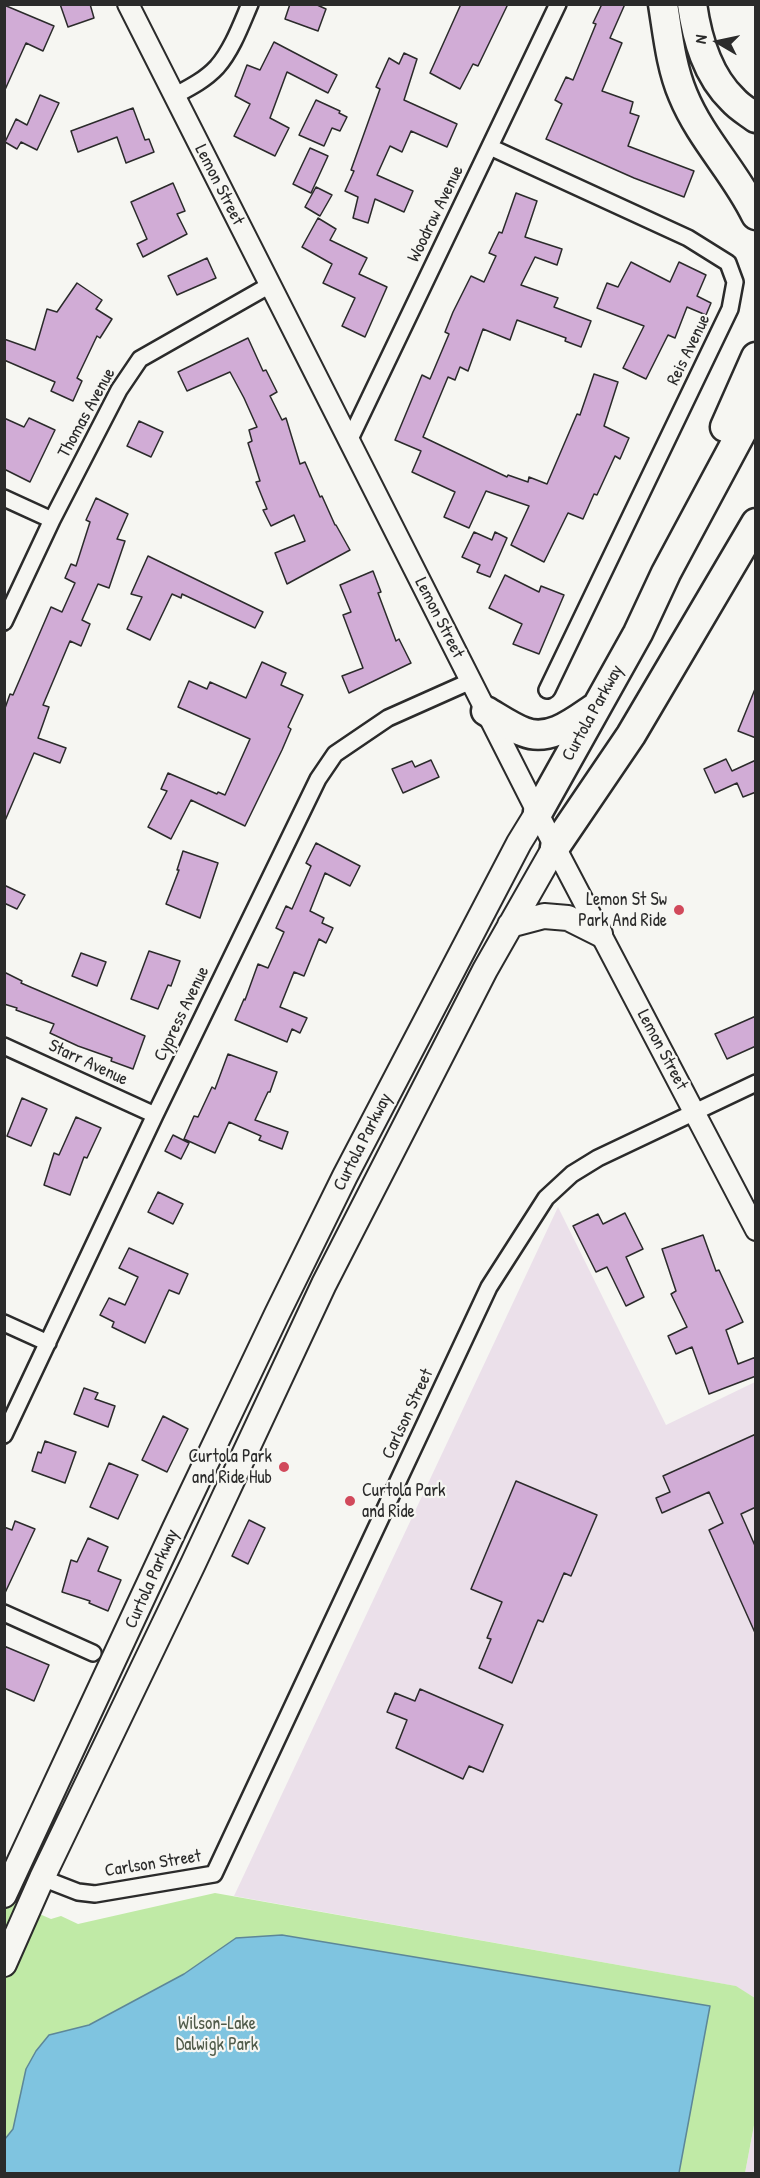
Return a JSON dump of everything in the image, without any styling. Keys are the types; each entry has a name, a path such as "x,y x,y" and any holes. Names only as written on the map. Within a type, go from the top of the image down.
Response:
{"highway":[{"path":"663,4 672,59 683,96 756,215"},
{"path":"692,4 704,55 718,81 733,100 756,118"},
{"path":"705,501 720,439 756,357"},
{"name":"Curtola Parkway","path":"537,812 638,633 666,573 756,405"},
{"name":"Curtola Parkway","path":"555,847 631,735 756,523"},
{"path":"735,561 756,540"},
{"path":"486,711 526,733 551,734 598,706"}],"main road":[{"name":"Curtola Parkway","path":"4,1895 175,1528 345,1176 537,812"},
{"name":"Curtola Parkway","path":"4,1964 42,1878 324,1284 510,925 555,847"},
{"path":"510,925 544,916 553,916 568,918 600,934"},
{"path":"41,1817 37,1863 42,1878"}],"street":[{"name":"Lemon Street","path":"128,4 537,812 754,1224"},
{"path":"174,96 199,83 218,67 250,4"},
{"name":"Woodrow Avenue","path":"349,441 558,4"},
{"name":"Reis Avenue","path":"490,147 688,238 728,263 735,282 730,309 547,690"},
{"name":"Thomas Avenue","path":"4,622 52,520 120,390 140,359 270,285"},
{"path":"4,498 52,520"},
{"name":"Cypress Avenue","path":"4,1435 155,1115 318,779 335,754 388,718 471,681"},
{"name":"Starr Avenue","path":"4,1046 155,1115"},
{"name":"Carlson Street","path":"42,1878 78,1892 95,1894 214,1874 489,1287 532,1217 546,1198 572,1174 598,1158 756,1083"},
{"path":"4,1323 48,1343"},
{"path":"4,1613 93,1653"}],"shaded area":[{"path":"558,1207 666,1425 755,1382 755,1998 735,1986 234,1896"},
{"path":"755,2120 755,2173 745,2173"}],"green space":[{"name":"Wilson-Lake Dalwigk Park","path":"215,1893 736,1986 755,1998 755,2120 745,2173 5,2174 5,1899 51,1919 61,1916 78,1924"}],"water":[{"name":"Wilson-Lake Dalwigk Park","path":"282,1935 710,2006 679,2173 5,2173 5,2139 13,2129 26,2069 36,2051 49,2035 89,2025 184,1974 236,1938"}],"building":[{"path":"60,4 90,4 94,18 68,27"},
{"path":"290,4 315,4 326,9 318,31 285,19"},
{"path":"461,4 508,4 478,66 473,64 460,89 430,73"},
{"path":"602,4 625,4 610,38 622,43 602,91 633,102 630,113 639,116 628,146 694,171 684,197 634,178 546,139 562,104 555,100 566,77 573,80"},
{"path":"4,5 54,26 43,51 26,43 4,92"},
{"path":"274,42 337,75 328,93 287,72 270,118 289,128 275,156 234,136 250,104 235,96 247,65 260,70"},
{"path":"404,53 417,59 404,100 457,124 447,147 411,131 402,152 390,146 377,175 413,191 404,212 375,199 368,223 353,218 358,197 345,191 354,171 351,170 380,89 376,87 389,58 399,64"},
{"path":"40,95 59,103 37,150 21,142 17,149 5,142 16,119 27,125"},
{"path":"316,100 340,111 339,113 347,117 340,131 332,128 324,146 299,135"},
{"path":"133,108 145,140 149,139 154,152 126,163 117,137 78,152 71,131"},
{"path":"310,148 328,156 311,193 293,184"},
{"path":"173,183 185,211 177,214 187,234 143,257 137,244 147,239 131,202"},
{"path":"316,187 332,195 320,216 305,207"},
{"path":"516,193 537,201 525,237 562,249 557,265 535,257 521,285 558,298 554,307 591,321 581,347 565,341 566,338 517,320 510,340 483,329 468,371 460,367 455,380 448,377 423,437 507,477 508,475 528,482 529,477 547,484 577,414 580,415 594,374 618,382 604,426 629,438 620,459 615,456 583,519 568,513 544,562 511,545 529,506 486,491 469,528 444,517 455,492 412,472 421,451 395,440 422,375 430,379 449,334 445,332 471,276 484,282 496,256 489,253 499,232 502,233"},
{"path":"318,218 336,229 330,240 367,258 359,274 387,287 365,337 342,326 355,298 323,283 332,264 302,247"},
{"path":"207,258 216,278 177,295 168,276"},
{"path":"631,262 670,282 679,262 706,275 697,296 711,303 706,315 687,307 675,338 668,335 646,379 623,368 644,326 597,308 607,283 618,287"},
{"path":"77,283 102,300 96,309 112,319 100,338 97,336 77,378 82,381 73,401 51,391 55,382 4,360 4,339 35,350 47,309 57,312"},
{"path":"248,338 263,371 266,370 277,392 270,396 282,420 286,418 300,464 305,462 320,497 322,496 335,525 350,550 287,584 275,553 305,541 294,515 271,526 263,510 267,509 256,482 260,481 248,443 252,441 249,430 257,427 244,398 230,372 187,391 178,372"},
{"path":"4,418 24,427 29,418 55,430 30,482 4,469"},
{"path":"139,421 163,432 151,457 127,446"},
{"path":"96,498 128,514 117,539 125,541 109,588 98,584 82,620 90,624 81,646 70,641 43,705 49,707 38,738 66,748 60,763 34,753 4,823 4,711 51,607 62,612 75,583 65,578 71,564 76,566 90,522 86,520"},
{"path":"474,532 492,540 495,532 507,538 490,577 477,572 480,565 462,557"},
{"path":"148,556 263,612 255,628 182,594 181,598 172,594 150,640 127,629 142,597 131,594"},
{"path":"373,571 381,592 378,593 396,641 399,639 411,663 349,693 342,676 363,668 343,615 351,612 340,585"},
{"path":"505,575 539,592 541,586 564,595 539,654 513,644 522,624 489,608"},
{"path":"262,662 286,673 281,685 303,695 288,727 291,729 282,750 245,826 191,800 171,839 148,827 167,791 161,789 168,773 217,794 218,792 225,795 250,739 178,707 189,681 207,689 210,682 246,698"},
{"path":"756,689 756,738 738,731"},
{"path":"726,759 732,771 756,760 756,792 743,797 737,783 715,793 704,769"},
{"path":"431,760 439,777 403,793 392,769 412,761 415,767"},
{"path":"316,843 360,866 350,886 325,873 310,911 324,918 322,923 333,928 326,943 319,939 304,976 294,972 280,1007 307,1018 300,1033 292,1029 287,1042 235,1020 258,964 268,968 284,932 276,928 286,906 292,909 311,866 306,863"},
{"path":"183,851 218,863 200,918 166,904 179,870 177,870"},
{"path":"4,885 25,895 17,909 4,903"},
{"path":"149,951 180,961 171,986 168,985 158,1009 131,999"},
{"path":"81,953 106,962 97,986 72,976"},
{"path":"4,972 22,981 21,983 145,1036 133,1069 50,1033 54,1024 4,1004"},
{"path":"756,1016 756,1046 727,1059 715,1034"},
{"path":"228,1054 277,1072 270,1092 255,1120 288,1132 282,1149 259,1140 261,1136 229,1122 215,1153 184,1139 194,1116 198,1117 212,1087 215,1089"},
{"path":"22,1098 47,1109 31,1146 7,1136"},
{"path":"76,1117 101,1128 87,1158 84,1157 70,1195 44,1185 54,1153 59,1155"},
{"path":"173,1135 189,1143 181,1159 165,1151"},
{"path":"158,1192 183,1204 173,1224 148,1212"},
{"path":"625,1213 643,1249 626,1257 644,1297 626,1306 607,1267 596,1272 573,1226 598,1214 603,1224"},
{"path":"703,1235 716,1271 719,1270 743,1322 726,1330 738,1364 756,1357 756,1376 709,1394 692,1347 676,1354 668,1336 687,1327 671,1294 676,1291 662,1249"},
{"path":"129,1248 188,1274 179,1294 169,1290 145,1343 112,1327 114,1322 100,1315 109,1298 125,1305 138,1277 119,1268"},
{"path":"84,1388 98,1393 95,1399 115,1406 108,1427 74,1414"},
{"path":"163,1416 188,1429 167,1472 142,1460"},
{"path":"756,1434 756,1507 741,1514 756,1548 756,1635 709,1530 723,1523 709,1492 662,1513 656,1498 670,1492 663,1476"},
{"path":"45,1441 76,1452 65,1483 32,1471 38,1452 41,1453"},
{"path":"109,1463 138,1475 118,1519 90,1507"},
{"path":"516,1481 597,1515 571,1576 564,1573 543,1622 538,1620 512,1683 479,1668 491,1639 487,1638 502,1602 471,1589"},
{"path":"249,1520 265,1528 248,1564 232,1556"},
{"path":"15,1521 35,1529 4,1595 4,1527 12,1530"},
{"path":"88,1538 108,1547 98,1571 121,1580 108,1611 89,1603 90,1601 62,1592 71,1560 77,1562"},
{"path":"4,1646 49,1665 34,1701 4,1688"},
{"path":"420,1689 503,1725 483,1772 469,1766 463,1779 396,1748 407,1720 387,1712 395,1693 415,1701"}],"place":[{"name":"Lemon St Sw Park And Ride","path":"679,910"},
{"name":"Curtola Park and Ride Hub","path":"284,1467"},
{"name":"Curtola Park and Ride","path":"350,1501"}]}
